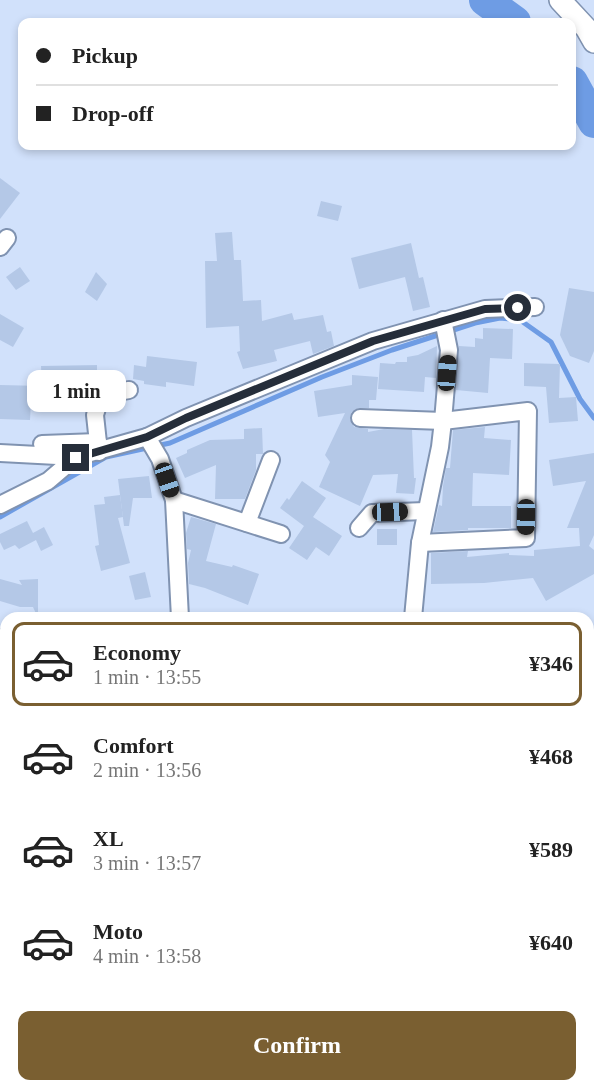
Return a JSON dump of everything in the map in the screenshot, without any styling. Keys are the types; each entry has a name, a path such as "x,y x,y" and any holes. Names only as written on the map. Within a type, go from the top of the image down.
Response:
{"street":[{"path":"560,0 586,28 594,42"},
{"path":"42,444 98,447 147,437 186,418 373,341 485,309 535,307"},
{"path":"414,612 420,543 440,447 443,421 448,345 443,321"},
{"path":"98,447 95,415 101,395 129,390"},
{"path":"360,418 443,421 528,411 526,538 420,543"},
{"path":"147,437 158,458 174,500 180,612"},
{"path":"0,505 48,481 76,458 98,447"},
{"path":"0,453 76,458"},
{"path":"247,523 271,460"},
{"path":"174,500 281,534"},
{"path":"358,528 372,513 425,511"}],"building":[{"path":"0,178 20,193 0,219"},
{"path":"321,201 342,206 338,221 317,216"},
{"path":"232,232 234,260 241,260 243,301 261,300 262,321 292,313 294,320 323,315 327,332 331,331 334,346 313,354 310,341 274,350 277,361 243,369 237,352 240,351 239,326 206,328 205,261 217,261 215,233"},
{"path":"411,243 419,278 423,277 430,307 413,311 405,277 359,289 351,258"},
{"path":"20,267 30,281 16,290 6,277"},
{"path":"96,272 107,284 97,301 85,292"},
{"path":"569,288 594,292 594,351 589,363 570,356 560,335"},
{"path":"0,314 24,328 13,347 0,340"},
{"path":"483,328 513,329 512,359 490,358 488,393 456,390 459,346 475,347 475,338 483,339"},
{"path":"437,346 436,378 425,377 424,392 378,389 380,363 407,362 407,357 418,355"},
{"path":"147,356 197,362 194,386 166,382 166,387 144,384 144,381 133,379 134,365 146,367"},
{"path":"524,363 560,364 559,398 576,397 578,421 549,423 546,387 524,386"},
{"path":"97,365 97,386 91,391 89,400 31,401 30,420 0,419 0,385 42,386 41,366"},
{"path":"352,375 378,377 376,400 369,400 369,408 356,409 351,413 350,418 354,427 368,429 368,432 384,429 412,430 414,478 416,478 414,494 396,493 398,474 373,475 360,506 319,487 330,462 325,455 345,413 318,417 314,391 352,385"},
{"path":"485,427 484,438 511,440 509,475 473,473 472,506 511,506 511,528 468,528 468,530 433,532 439,505 442,506 446,468 450,468 453,430"},
{"path":"262,428 263,454 256,454 256,470 245,499 215,499 216,465 185,478 176,458 187,453 187,450 210,440 244,439 244,429"},
{"path":"594,453 594,535 589,546 594,550 594,574 546,601 533,578 484,583 431,584 431,553 468,551 467,557 509,553 509,555 534,556 534,550 580,546 579,528 567,528 586,481 553,486 549,460"},
{"path":"149,476 152,498 133,498 129,526 124,526 118,479"},
{"path":"302,481 326,498 313,517 342,536 329,556 316,547 307,560 289,548 304,526 280,508 287,498 289,500"},
{"path":"120,495 123,517 118,518 130,563 101,571 95,546 99,545 94,505 105,504 104,497"},
{"path":"191,517 216,524 206,561 232,567 233,565 259,574 248,605 189,584 188,563 191,550 187,549 186,533"},
{"path":"27,521 33,533 44,527 53,545 41,551 36,540 19,549 15,545 4,550 0,542 0,534"},
{"path":"377,529 397,529 397,545 377,545"},
{"path":"145,572 151,597 135,600 129,576"},
{"path":"0,579 22,585 19,580 38,579 38,612 35,612 33,607 20,607 0,601"}],"waterway":[{"path":"485,0 510,18"},
{"path":"576,89 594,122"},
{"path":"0,517 106,457 170,443 322,377 392,350 475,323 500,318 520,320 551,342 580,399 594,418"}],"route":[{"path":"76,458 147,437 186,418 373,341 485,309 518,308"}]}
